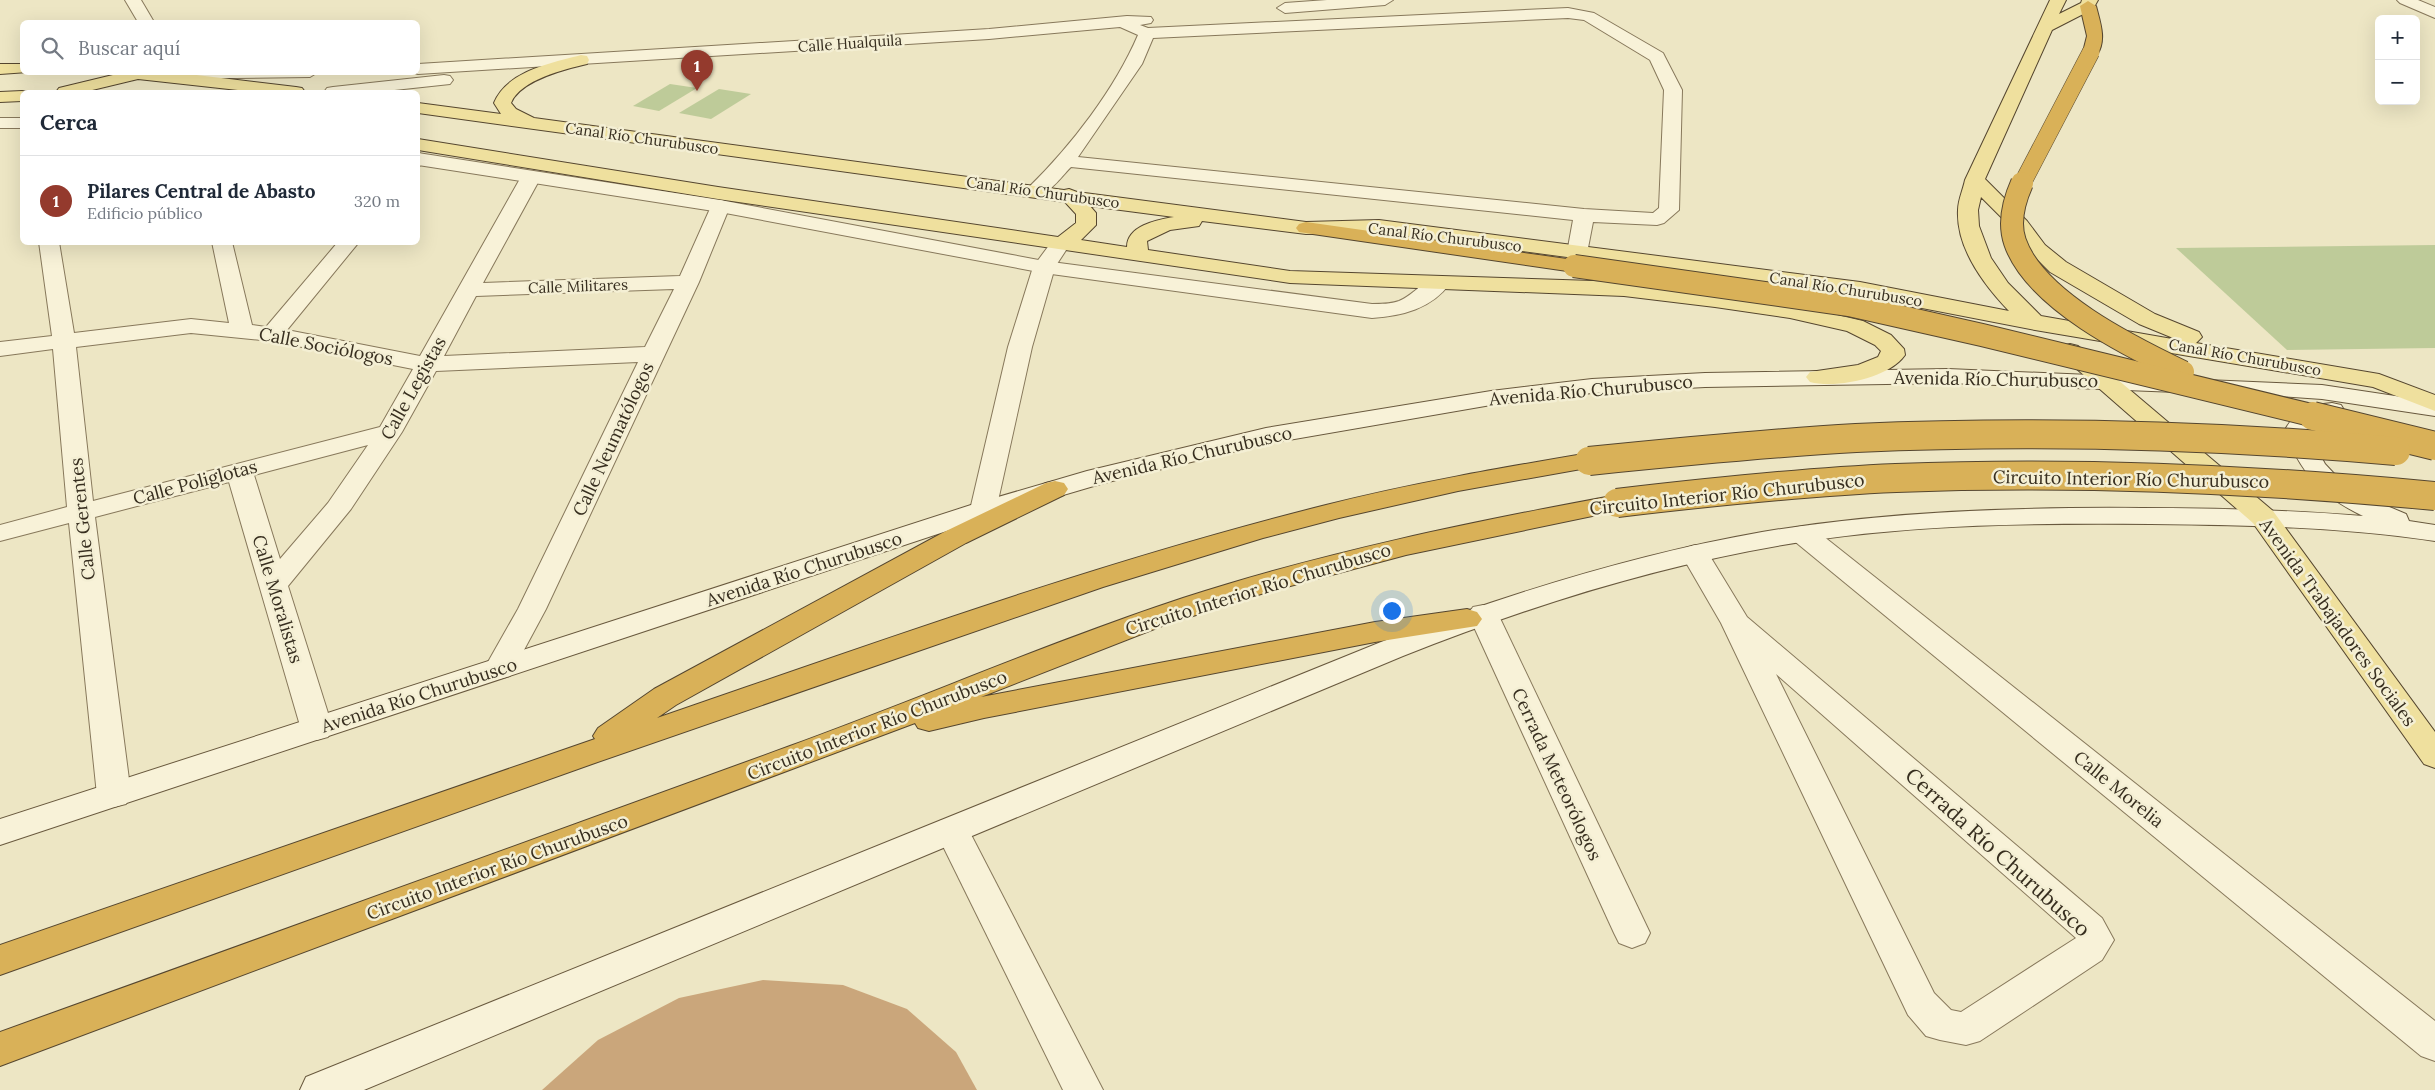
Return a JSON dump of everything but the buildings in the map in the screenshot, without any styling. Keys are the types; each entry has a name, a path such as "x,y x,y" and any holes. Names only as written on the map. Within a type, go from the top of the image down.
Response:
{"highway":[{"path":"2089,3 2096,36 2091,52 2016,195 2011,226 2013,239 2020,253 2039,278 2076,312 2139,351 2231,395"},
{"path":"1306,228 1575,259 1849,305 2231,395 2435,446"},
{"path":"0,960 578,757 981,619 1234,538 1416,492 1589,461 1778,443 1973,434 2112,434 2238,439 2435,454"},
{"name":"Circuito Interior Río Churubusco","path":"0,1049 838,742 1122,630 1199,603 1397,548 1523,520 1616,503 1812,483 1896,478 2124,476 2262,480 2435,496"},
{"path":"578,757 665,697 956,536 1055,489"},
{"path":"838,742 1023,700 1375,632 1475,616"}],"main road":[{"name":"Avenida Trabajadores Sociales","path":"2058,0 2048,26 1975,180 1968,209 1969,226 1974,242 1996,282 2014,304 2108,382 2263,517 2435,756"},
{"path":"2048,26 2089,3"},
{"path":"529,122 518,119 505,109 503,103 507,91 533,74 576,60"},
{"path":"0,69 20,69"},
{"path":"72,90 126,75"},
{"path":"150,75 279,90"},
{"path":"0,96 20,96"},
{"name":"Canal Río Churubusco","path":"420,108 1306,228"},
{"name":"Canal Río Churubusco","path":"420,145 1060,244 1290,277 1624,289 1715,300 1797,312 1855,326 1875,334 1892,349 1893,355 1887,362 1875,367 1818,377"},
{"path":"1975,180 2020,225 2044,255 2077,280 2147,319 2249,357"},
{"path":"1060,244 1086,225 1086,213 1069,195"},
{"path":"1142,256 1137,251 1137,238 1150,230 1169,224 1259,223"},
{"name":"Canal Río Churubusco","path":"1575,259 1860,289 2034,322 2249,357 2379,381 2435,404"}],"street":[{"path":"133,0 145,20"},
{"path":"1272,9 1385,0"},
{"path":"1066,161 1584,215 1657,220 1670,210 1673,90 1657,57 1588,16 1568,12 1147,33 1127,26 1127,21"},
{"name":"Calle Hualquila","path":"420,69 990,34 1204,15"},
{"path":"1036,191 1066,161 1134,64 1147,33"},
{"name":"Calle Hualquila","path":"353,90 451,80 576,60"},
{"path":"0,123 20,123"},
{"path":"420,159 720,206 1044,267 1372,311 1398,310 1412,305 1439,283"},
{"name":"Calle Legistas","path":"274,584 338,509 390,432 531,177"},
{"name":"Calle Neumatólogos","path":"499,669 532,609 688,282 720,206"},
{"path":"1575,259 1584,215"},
{"path":"983,510 1020,348 1044,267 1060,244"},
{"name":"Calle Gerentes","path":"49,245 64,340 80,512 114,795"},
{"path":"223,245 242,330"},
{"path":"272,334 346,245"},
{"name":"Calle Militares","path":"469,290 688,282"},
{"name":"Calle Sociólogos","path":"0,349 191,326 272,334 426,364 653,354"},
{"name":"Avenida Río Churubusco","path":"0,832 983,510 1148,463 1266,436 1491,398 1592,386 1818,377 1948,376 2322,392 2435,409"},
{"path":"2432,532 2370,509 2335,488 2316,471 2296,432 2300,422 2305,418 2326,410 2344,409 2435,421"},
{"name":"Calle Poliglotas","path":"0,533 390,432"},
{"name":"Calle Moralistas","path":"239,470 318,729"},
{"path":"320,1090 1475,616 1582,582 1695,554 1803,534 1888,524 1983,518 2122,516 2263,517 2337,522 2432,532"},
{"name":"Calle Morelia","path":"1803,534 2435,1044"},
{"name":"Cerrada Río Churubusco","path":"1695,554 1736,623 1921,1004 1940,1024 1966,1030 2090,949 2096,940 2089,928 1736,623"},
{"name":"Cerrada Meteorólogos","path":"1475,616 1632,934"},
{"path":"952,830 1083,1090"}],"green space":[{"path":"670,84 697,88 659,111 633,106"},
{"path":"719,89 751,94 711,119 679,113"},
{"path":"2435,245 2435,348 2287,350 2176,248"}],"place":[{"name":"Pilares Central de Abasto","path":"697,91"}]}
